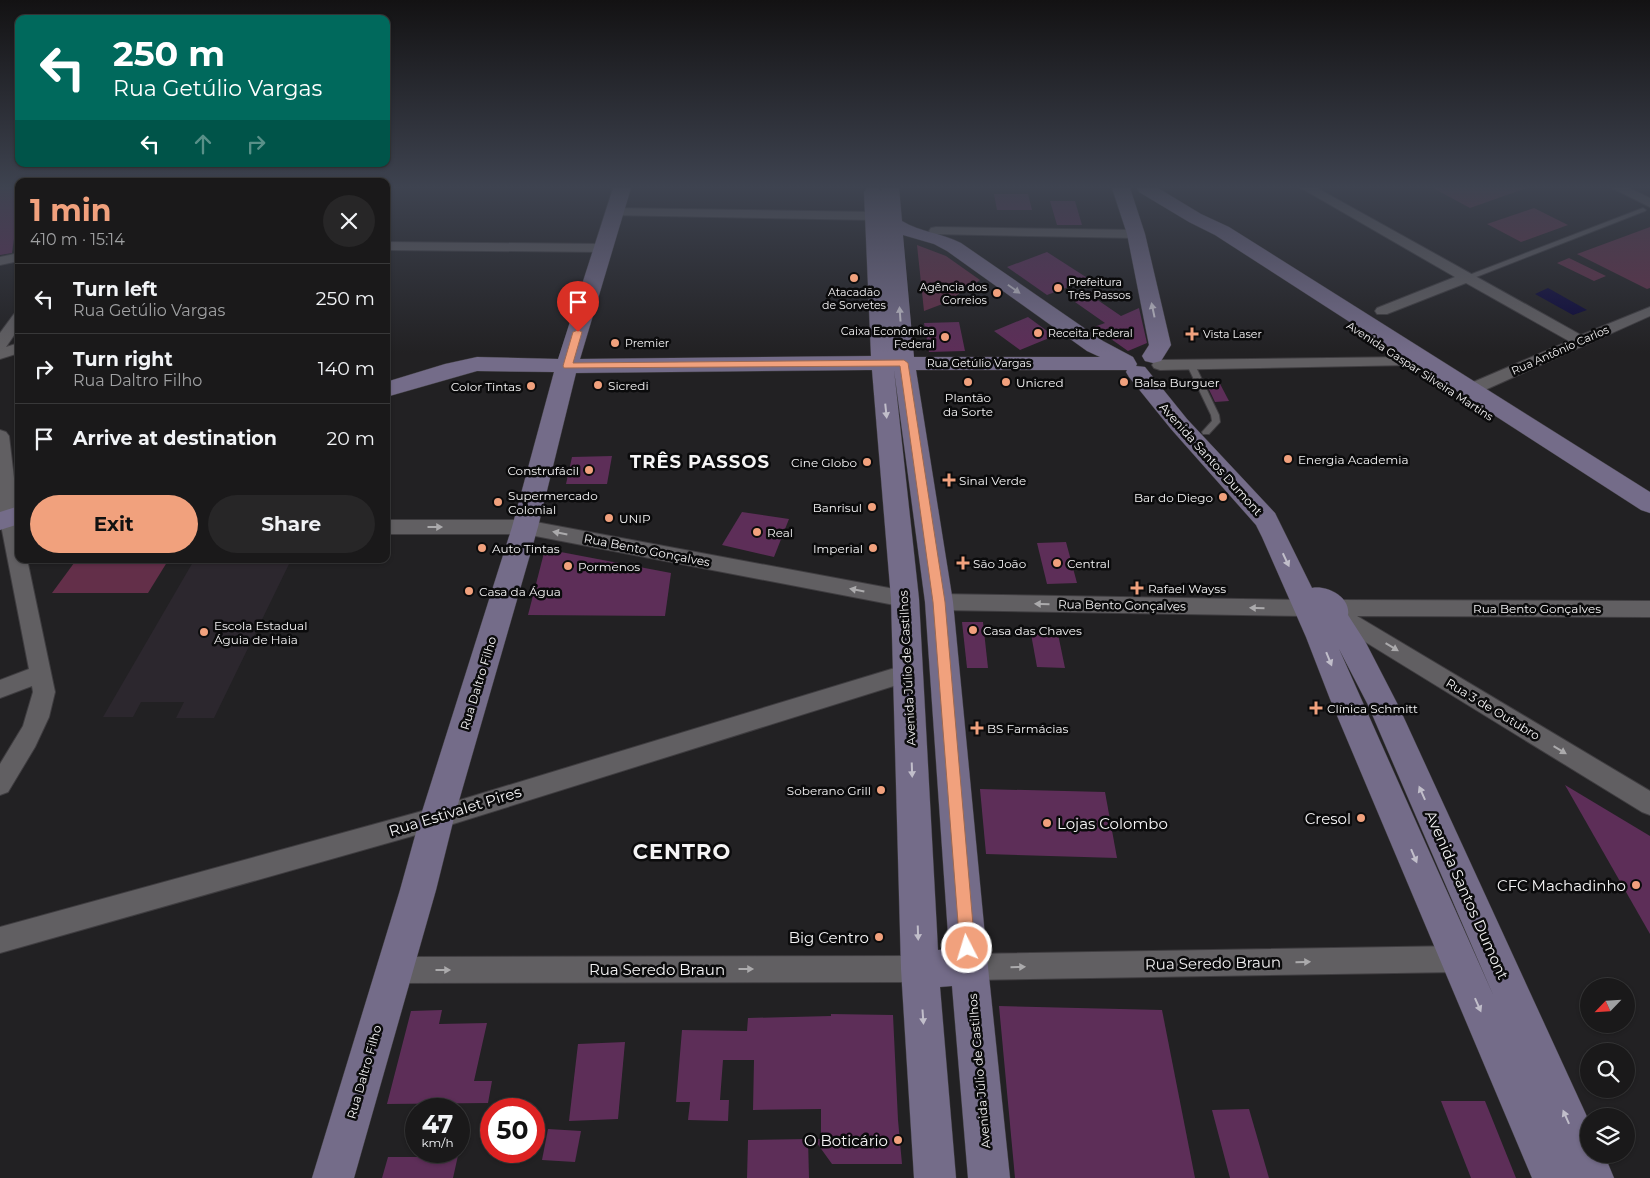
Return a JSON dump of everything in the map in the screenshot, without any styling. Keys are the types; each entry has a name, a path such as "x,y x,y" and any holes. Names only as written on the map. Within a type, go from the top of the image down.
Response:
{"street":[{"name":"Rua Daltro Filho","path":"333,1178 437,818 525,527 567,366 605,243"},
{"name":"Avenida Júlio de Castilhos","path":"878,243 893,363 939,602 969,967 989,1178"},
{"name":"Avenida Júlio de Castilhos","path":"898,243 893,363 920,968 935,1178"},
{"name":"Avenida Santos Dumont","path":"949,243 1095,346 1143,365 1182,405 1278,512 1290,530 1458,959 1553,1178"},
{"path":"1138,243 1160,345 1143,365"},
{"name":"Avenida Gaspar Silveira Martins","path":"1224,243 1650,518"},
{"name":"Avenida Gaspar Silveira Martins","path":"1241,243 1650,504"},
{"path":"1406,243 1580,341"},
{"path":"390,246 604,248"},
{"path":"0,260 15,258"},
{"path":"1382,311 1468,277"},
{"name":"Rua Antônio Carlos","path":"1470,390 1650,311"},
{"path":"0,344 15,323"},
{"path":"0,354 15,349"},
{"name":"Rua Getúlio Vargas","path":"390,389 453,368 477,364 567,366 893,363 1191,365 1406,362"},
{"name":"Avenida Santos Dumont","path":"1143,365 1179,424 1266,520 1321,609 1356,651 1383,705 1592,1178"},
{"path":"0,436 9,518 15,548"},
{"name":"Rua Bento Gonçalves","path":"390,527 525,527 905,599"},
{"path":"0,784 35,726 42,706 44,692 18,563"},
{"path":"905,599 939,602"},
{"name":"Rua Bento Gonçalves","path":"939,602 1321,609 1650,609"},
{"name":"Rua 3 de Outubro","path":"1321,609 1650,804"},
{"name":"Rua Estivalet Pires","path":"0,940 437,818 908,672"},
{"path":"0,689 40,674"},
{"name":"Rua Seredo Braun","path":"969,967 1458,959"},
{"path":"920,968 969,967"},
{"name":"Rua Seredo Braun","path":"394,970 920,968"}],"lane":[{"path":"1468,277 1555,243"},
{"path":"1191,365 1215,415 1216,422 1206,432"}],"shaded area":[{"path":"1607,243 1650,243 1650,288 1647,289 1577,254"},
{"path":"917,245 946,256 980,280 945,303 924,311"},
{"path":"1569,258 1606,276 1594,281 1557,263"},
{"path":"1548,288 1587,310 1573,315 1535,294"},
{"path":"74,563 167,563 148,593 52,593"},
{"name":"Escola Estadual Águia de Haia","path":"192,563 290,563 214,718 176,718 184,702 141,702 133,717 103,717"}],"building":[{"path":"0,243 13,243 12,253 0,255"},
{"name":"Prefeitura Três Passos","path":"1047,252 1089,279 1047,295 1007,267"},
{"path":"1083,290 1121,316 1139,308 1147,343 1128,351 1094,327 1105,323 1075,302"},
{"name":"Receita Federal","path":"1028,317 1054,336 1020,350 994,331"},
{"name":"Caixa Econômica Federal","path":"959,322 965,351 929,352 924,323"},
{"path":"1218,380 1229,401 1215,402 1205,381"},
{"name":"Construfácil","path":"612,456 607,484 566,484 572,457"},
{"name":"Real","path":"742,512 789,519 774,557 722,545"},
{"name":"Central","path":"1066,542 1077,583 1047,584 1037,543"},
{"path":"545,549 671,573 665,616 528,615"},
{"path":"962,622 983,622 988,668 967,668"},
{"path":"1031,634 1058,634 1065,668 1037,667"},
{"name":"CFC Machadinho","path":"1565,785 1650,836 1650,934"},
{"name":"Lojas Colombo","path":"980,789 1105,792 1117,858 986,854"},
{"path":"999,1006 1162,1010 1195,1178 1015,1178"},
{"path":"442,1010 439,1024 487,1023 474,1081 492,1081 489,1098 480,1098 480,1103 470,1103 470,1098 405,1098 405,1104 387,1104 411,1011"},
{"path":"831,1014 893,1015 902,1164 832,1164 814,1139 821,1139 821,1109 753,1110 754,1060 723,1060 720,1100 729,1100 728,1121 688,1120 690,1102 676,1102 682,1030 747,1031 748,1018 831,1016"},
{"path":"625,1042 618,1119 569,1121 578,1044"},
{"path":"1441,1101 1485,1101 1516,1178 1471,1178"},
{"path":"1249,1109 1269,1178 1230,1178 1212,1110"},
{"path":"548,1129 581,1131 575,1162 545,1160 545,1144"},
{"path":"808,1139 809,1178 747,1178 748,1140"},
{"path":"388,1157 405,1157 405,1163 456,1163 453,1178 382,1178"}],"place":[{"name":"Atacadão de Sorvetes","path":"854,278"},
{"name":"Prefeitura Três Passos","path":"1058,288"},
{"name":"Agência dos Correios","path":"997,293"},
{"name":"Receita Federal","path":"1038,333"},
{"name":"Vista Laser","path":"1192,334"},
{"name":"Caixa Econômica Federal","path":"945,337"},
{"name":"Premier","path":"615,343"},
{"name":"Plantão da Sorte","path":"968,382"},
{"name":"Unicred","path":"1006,382"},
{"name":"Balsa Burguer","path":"1124,382"},
{"name":"Sicredi","path":"598,385"},
{"name":"Color Tintas","path":"531,386"},
{"name":"Energia Academia","path":"1288,459"},
{"name":"Cine Globo","path":"867,462"},
{"name":"Construfácil","path":"589,470"},
{"name":"Sinal Verde","path":"949,480"},
{"name":"Bar do Diego","path":"1223,497"},
{"name":"Supermercado Colonial","path":"498,502"},
{"name":"Banrisul","path":"872,507"},
{"name":"UNIP","path":"609,518"},
{"name":"Real","path":"757,532"},
{"name":"Auto Tintas","path":"482,548"},
{"name":"Imperial","path":"873,548"},
{"name":"São João","path":"963,563"},
{"name":"Central","path":"1057,563"},
{"name":"Pormenos","path":"568,566"},
{"name":"Rafael Wayss","path":"1137,588"},
{"name":"Casa da Água","path":"469,591"},
{"name":"Casa das Chaves","path":"973,630"},
{"name":"Escola Estadual Águia de Haia","path":"204,632"},
{"name":"Clínica Schmitt","path":"1316,708"},
{"name":"BS Farmácias","path":"977,728"},
{"name":"Soberano Grill","path":"881,790"},
{"name":"Cresol","path":"1361,818"},
{"name":"Lojas Colombo","path":"1047,823"},
{"name":"CFC Machadinho","path":"1636,885"},
{"name":"Big Centro","path":"879,937"},
{"name":"O Boticário","path":"898,1140"}],"district":[{"name":"TRÊS PASSOS","path":"700,462"},
{"name":"CENTRO","path":"682,851"}],"route":[{"path":"578,332 567,366 904,363 939,602 967,948"}]}
